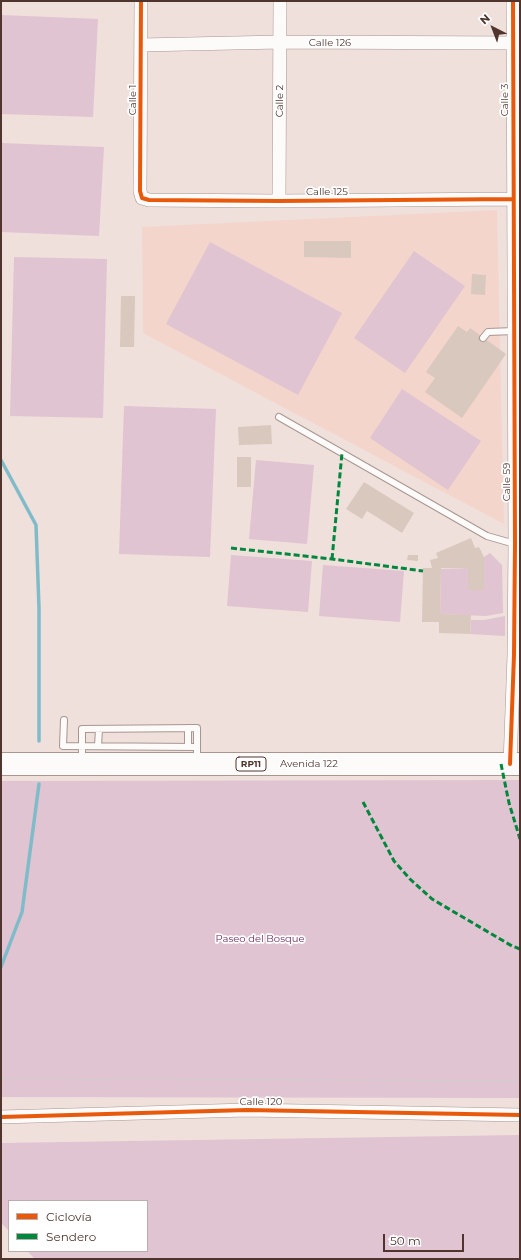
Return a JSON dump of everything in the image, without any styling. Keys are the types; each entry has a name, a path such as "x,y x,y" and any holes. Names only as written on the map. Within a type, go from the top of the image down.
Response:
{"highway":[{"name":"Avenida 122","path":"1,764 82,755 194,752 515,764"}],"street":[{"name":"Calle 1","path":"141,1 140,191 142,198"},
{"name":"Calle 2","path":"279,201 281,42 280,1"},
{"name":"Calle 3","path":"513,1 517,43 513,199"},
{"name":"Calle 126","path":"141,44 281,42 517,43"},
{"name":"Calle 125","path":"142,198 149,200 279,201 513,199"},
{"name":"Calle 59","path":"513,199 515,764"},
{"name":"Calle 120","path":"1,1117 246,1110 520,1115"}],"lane":[{"path":"483,338 488,332 514,331"},
{"path":"279,417 487,536 515,544"},
{"path":"64,720 63,746 82,755"},
{"path":"188,728 194,752 98,746 82,755 82,729 188,728"},
{"path":"98,746 99,729"}],"shaded area":[{"path":"497,210 504,524 143,333 142,227"}],"green space":[{"path":"1,15 98,19 93,117 1,114"},
{"path":"1,143 104,147 99,236 1,232"},
{"path":"210,242 342,313 298,395 166,324"},
{"path":"414,251 465,286 405,373 354,338"},
{"path":"14,257 107,259 103,418 10,416"},
{"path":"402,389 481,441 448,490 370,438"},
{"path":"124,406 216,409 210,557 119,554"},
{"path":"256,460 314,465 307,544 249,539"},
{"path":"490,553 502,565 503,613 486,616 440,614 441,569 468,568 468,590 484,590 484,557"},
{"path":"231,555 312,561 308,612 227,606"},
{"path":"323,565 404,571 400,622 319,616"},
{"path":"505,616 505,636 470,634 471,620 484,620"},
{"name":"Paseo del Bosque","path":"520,780 520,1098 1,1097 1,781"},
{"path":"520,1135 520,1259 35,1259 28,1252 148,1252 148,1200 8,1200 8,1230 1,1223 1,1143"}],"building":[{"path":"304,241 351,241 351,258 304,257"},
{"path":"472,274 486,275 485,295 471,294"},
{"path":"121,296 135,296 134,347 120,347"},
{"path":"458,326 467,332 470,328 506,354 462,418 425,392 435,378 426,372"},
{"path":"271,425 272,444 239,445 238,427"},
{"path":"237,457 251,457 251,487 237,487"},
{"path":"364,482 414,513 402,533 367,511 362,519 346,509"},
{"path":"471,538 475,548 479,547 484,557 484,590 468,590 468,568 441,568 440,614 471,615 470,634 439,633 439,622 422,622 423,568 432,568 430,560 438,558 436,553"},
{"path":"408,555 418,555 418,561 407,560"}],"waterway":[{"path":"1,460 36,525 39,608 39,741"},
{"path":"1,967 22,912 39,784"}],"tram line":[{"path":"1,1078 520,1081"}],"marked path":[{"path":"332,559 342,453"},
{"path":"231,548 423,571"},
{"path":"501,764 509,803 520,839"},
{"path":"363,802 394,861 410,879 432,899 512,946 520,949"}],"cycle path":[{"path":"141,1 140,191 142,198 149,200 279,201 513,199"},
{"path":"510,764 514,655 515,544 513,1"},
{"path":"1,1117 247,1110 520,1115"}]}
